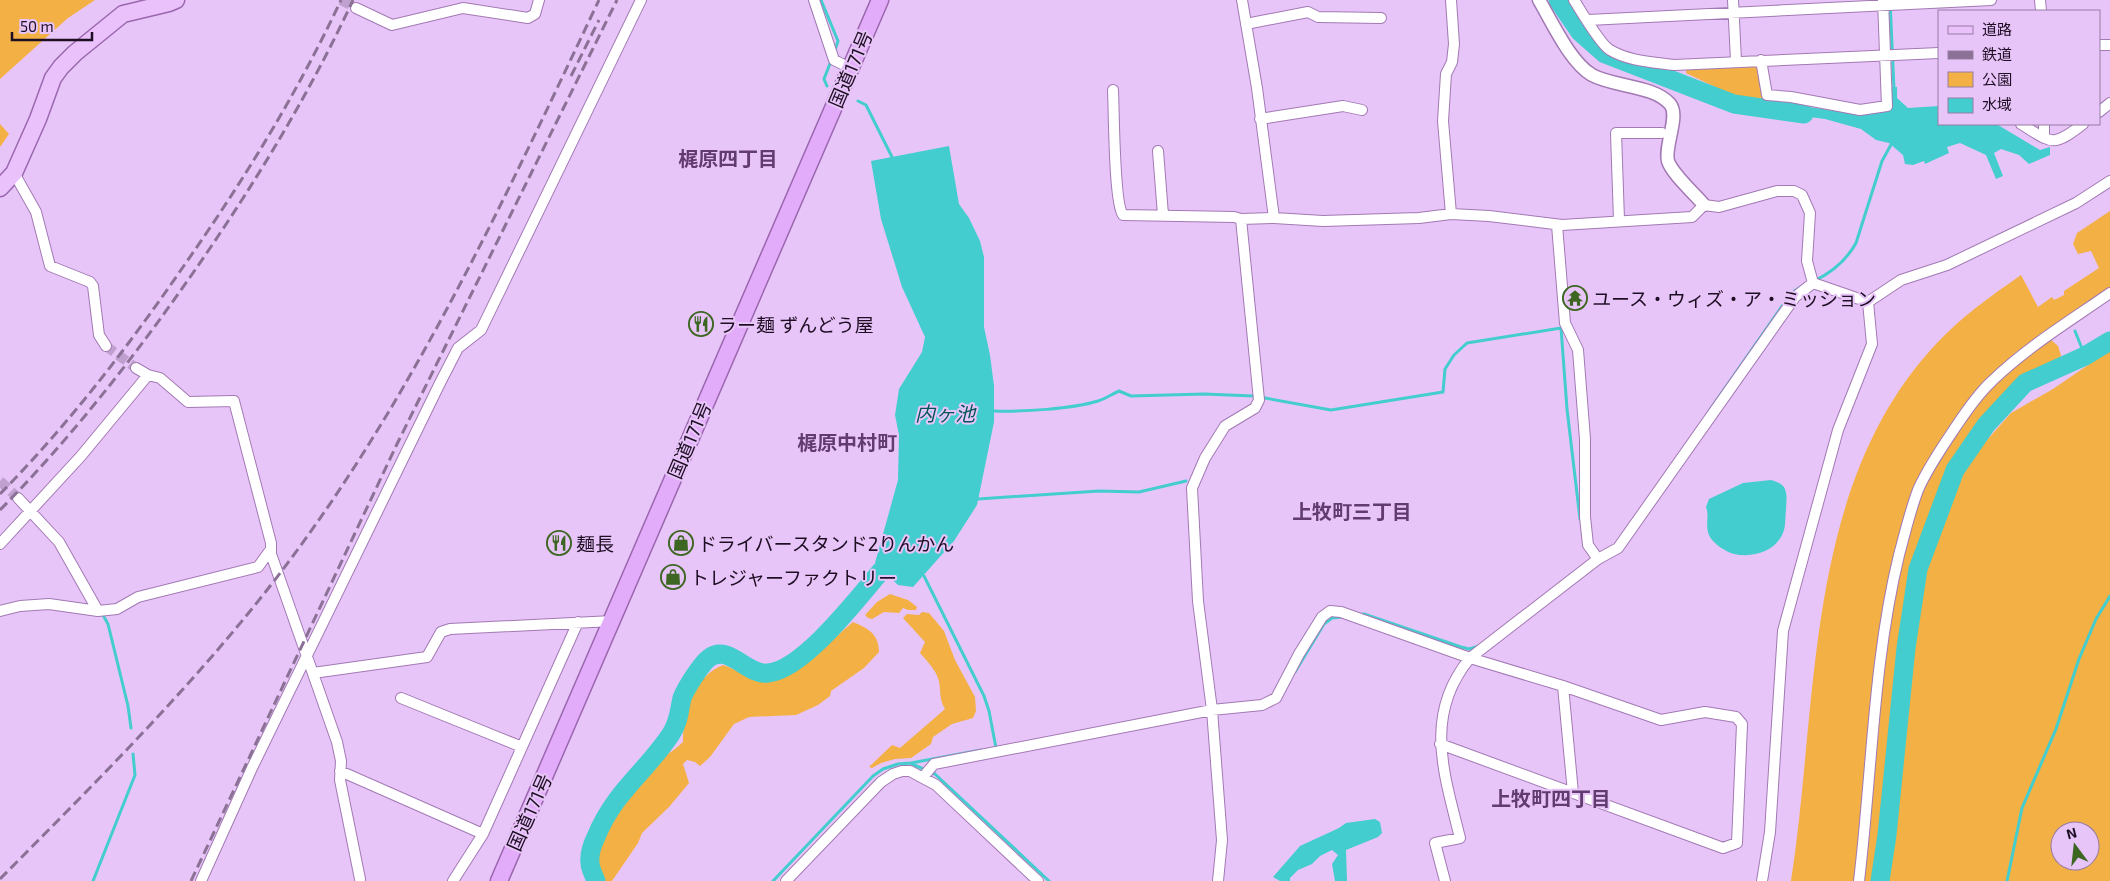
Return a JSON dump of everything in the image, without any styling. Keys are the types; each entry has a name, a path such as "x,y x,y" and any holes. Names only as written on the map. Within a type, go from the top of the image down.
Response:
{"highway":[{"name":"国道171号","path":"499,881 880,0"}],"main road":[{"path":"0,188 14,173 53,78 61,67 75,53 124,14 169,4 176,0"}],"street":[{"path":"356,8 392,25 463,8 528,18 535,14 539,0"},
{"path":"814,0 833,56 850,68"},
{"path":"1242,0 1257,88 1274,218"},
{"path":"1451,0 1454,44 1452,62 1446,74 1443,121 1452,214"},
{"path":"1539,0 1573,57 1590,74 1609,82 1659,95 1671,106 1673,116 1668,160 1674,170 1704,205 1719,207 1777,191 1794,191 1802,195 1810,213 1807,261 1813,283"},
{"path":"1574,0 1609,50 1634,59 1674,65 1938,53"},
{"path":"1733,0 1736,61"},
{"path":"1588,20 1883,3 1990,0"},
{"path":"201,881 306,654 458,348 481,330 638,1"},
{"path":"1761,60 1767,95 1791,97 1860,110 1887,106 1883,3"},
{"path":"1246,24 1308,12 1318,17 1381,18"},
{"path":"1113,90 1120,211 1123,215 1234,217 1241,219 1274,218 1323,221 1418,218 1452,214 1489,216 1557,225 1692,217 1704,205"},
{"path":"2100,111 2110,103"},
{"path":"1260,119 1343,106 1362,110"},
{"path":"2022,125 2047,140 2063,140 2082,125"},
{"path":"2044,125 2044,138"},
{"path":"1619,220 1616,133 1662,133"},
{"path":"1158,151 1163,215"},
{"path":"14,173 36,212 50,266 90,282 93,286 99,334 106,346"},
{"path":"1868,302 1901,280 1947,265 2076,204 2110,181"},
{"path":"1218,881 1222,840 1212,710 1198,601 1192,519 1192,488 1205,458 1225,426 1255,408 1260,400 1241,219"},
{"path":"1557,225 1565,322 1578,350 1585,439 1585,517 1588,545 1598,559"},
{"path":"1813,283 1868,302"},
{"path":"1445,881 1435,843 1460,838 1448,789 1440,744 1448,693 1457,674 1470,658 1598,559 1618,548 1795,297 1813,283"},
{"path":"1859,881 1876,697 1890,592 1918,490 1934,459 1964,414 1990,382 2027,351 2110,293"},
{"path":"1762,881 1770,832 1783,631 1838,430 1872,344 1868,302"},
{"path":"136,368 148,376 160,378 188,402 234,401 272,543 271,549 278,575 287,594 337,742 341,761 340,780 360,880"},
{"path":"0,544 32,512 148,376"},
{"path":"18,498 59,542 98,611"},
{"path":"0,611 20,606 49,604 98,611 117,609 138,597 258,567 271,549"},
{"path":"922,777 934,764 1212,710 1262,705 1276,698 1299,654 1322,617 1330,611 1341,612 1470,658 1563,686 1661,720 1704,712 1736,716 1742,724 1737,843 1723,848 1440,744"},
{"path":"313,673 427,657 441,632 450,630 613,621"},
{"path":"452,881 483,834 578,622"},
{"path":"1563,686 1573,793"},
{"path":"402,698 522,747"},
{"path":"340,771 483,834"},
{"path":"786,881 887,777 902,771 910,771 936,785 1038,881"}],"green space":[{"path":"0,0 95,0 68,18 0,79"},
{"path":"1755,64 1760,68 1763,101 1740,99 1686,73 1686,68"},
{"path":"0,124 9,134 0,147"},
{"path":"2110,211 2110,288 2015,353 1975,392 1932,453 1909,501 1888,579 1875,659 1863,813 1854,881 1791,881 1814,670 1824,599 1839,529 1861,463 1893,401 1936,344 1966,316 2021,275 2038,307 2052,297 2054,300 2064,295 2064,291 2099,268 2091,251 2078,254 2073,244 2077,233"},
{"path":"2050,339 2058,346 2063,362 2026,378 2009,393 1968,442 1941,486 1920,543 1906,605 1892,736 1885,833 1877,881 1862,881 1883,668 1898,577 1907,537 1925,485 1955,433 1981,397 2004,375"},
{"path":"2110,350 2110,881 1885,881 1897,802 1915,633 1926,569 1962,468 2011,413 2053,389"},
{"path":"890,594 908,600 917,607 916,610 903,608 899,613 884,612 872,619 865,615 877,602"},
{"path":"922,612 929,613 944,631 955,660 975,697 976,711 973,718 952,724 933,737 931,744 911,758 895,759 872,768 869,767 892,745 900,748 945,709 941,699 938,677 920,653 925,642 903,618 907,614 919,615"},
{"path":"853,622 872,632 877,641 879,652 864,668 831,691 830,696 818,705 796,715 749,717 734,724 710,757 700,766 695,762 687,760 683,764 689,783 669,807 642,833 638,843 612,881 602,881 596,868 595,859 604,835 623,804 646,774 683,742 683,731 688,708 697,687 704,678 723,665 751,677 767,678 781,676 795,670 819,653"}],"water":[{"path":"1891,87 1897,87 1897,98 1908,108 1938,106 1938,125 1998,125 2040,150 2050,147 2050,155 2029,164 2019,155 2001,149 1994,153 2003,176 1996,179 1986,155 1960,143 1947,147 1949,153 1925,164 1924,161 1913,165 1905,164 1903,155 1889,143 1876,140 1861,129 1825,119 1779,113 1777,102 1862,115 1889,110 1892,106"},
{"name":"内ヶ池","path":"949,146 959,204 969,218 980,241 984,257 984,327 994,386 994,422 977,505 954,541 913,587 898,585 875,563 898,480 899,435 895,415 899,389 922,352 925,337 902,287 881,219 871,161"},
{"path":"1771,480 1781,484 1786,492 1785,527 1775,545 1763,552 1741,555 1731,553 1717,545 1710,537 1707,529 1706,507 1709,499 1743,483"},
{"path":"1375,819 1380,822 1382,833 1378,837 1346,850 1347,881 1335,881 1332,864 1338,855 1332,850 1320,856 1312,864 1298,870 1290,878 1290,881 1280,881 1273,877 1300,846 1346,823"}],"waterway":[{"path":"821,0 838,41 834,53"},
{"path":"1558,0 1580,32 1605,54 1734,104 1804,114"},
{"path":"1890,0 1894,89"},
{"path":"827,86 824,79 831,61"},
{"path":"858,101 866,105 892,157"},
{"path":"1814,281 1838,265 1856,243 1882,161 1893,141"},
{"path":"1709,411 1787,299 1802,286"},
{"path":"994,411 1075,406 1101,400 1119,391 1131,396 1204,394 1254,396 1331,410 1443,392 1445,369 1454,355 1467,343 1561,328 1567,409 1580,519"},
{"path":"2075,331 2085,356"},
{"path":"1880,881 1887,835 1906,648 1918,569 1955,470 1986,425 2025,383 2085,356 2110,341"},
{"path":"978,499 1099,491 1139,492 1186,481"},
{"path":"596,881 591,868 590,856 593,843 603,821 621,795 674,730 682,698 694,676 706,661 716,654 724,654 760,673 782,669 813,647 881,571"},
{"path":"924,576 984,696 989,711 996,748 994,748"},
{"path":"2007,881 2022,808 2056,729 2079,659 2096,619 2110,596"},
{"path":"1358,615 1364,614 1461,647 1469,649 1479,646"},
{"path":"103,615 108,624 128,706 131,728"},
{"path":"1295,672 1324,624 1332,618 1342,617"},
{"path":"773,881 873,776 883,769 898,764 981,750"},
{"path":"93,881 135,775 133,754"},
{"path":"912,764 935,774 1049,881"}],"tunnel":[{"path":"341,0 356,8"},
{"path":"106,346 136,368"},
{"path":"0,481 18,498"}],"railway":[{"path":"0,494 50,441 96,385 141,327 205,235 268,137 306,70 341,0"},
{"path":"0,510 53,454 78,424 150,333 195,270 280,139 318,70 353,0"},
{"path":"0,879 137,739 204,666 267,590 317,522 364,451 408,379 449,305 526,153 599,0"},
{"path":"191,881 397,444 617,0"},
{"path":"571,76 599,20"}],"place":[{"name":"ユース・ウィズ・ア・ミッション","path":"1575,298"},
{"name":"ラー麺 ずんどう屋","path":"701,324"},
{"name":"麺長","path":"559,543"},
{"name":"ドライバースタンド2りんかん","path":"681,543"},
{"name":"トレジャーファクトリー","path":"673,577"}],"district":[{"name":"梶原四丁目","path":"728,158"},
{"name":"梶原中村町","path":"847,442"},
{"name":"上牧町三丁目","path":"1352,511"},
{"name":"上牧町四丁目","path":"1551,798"}]}
